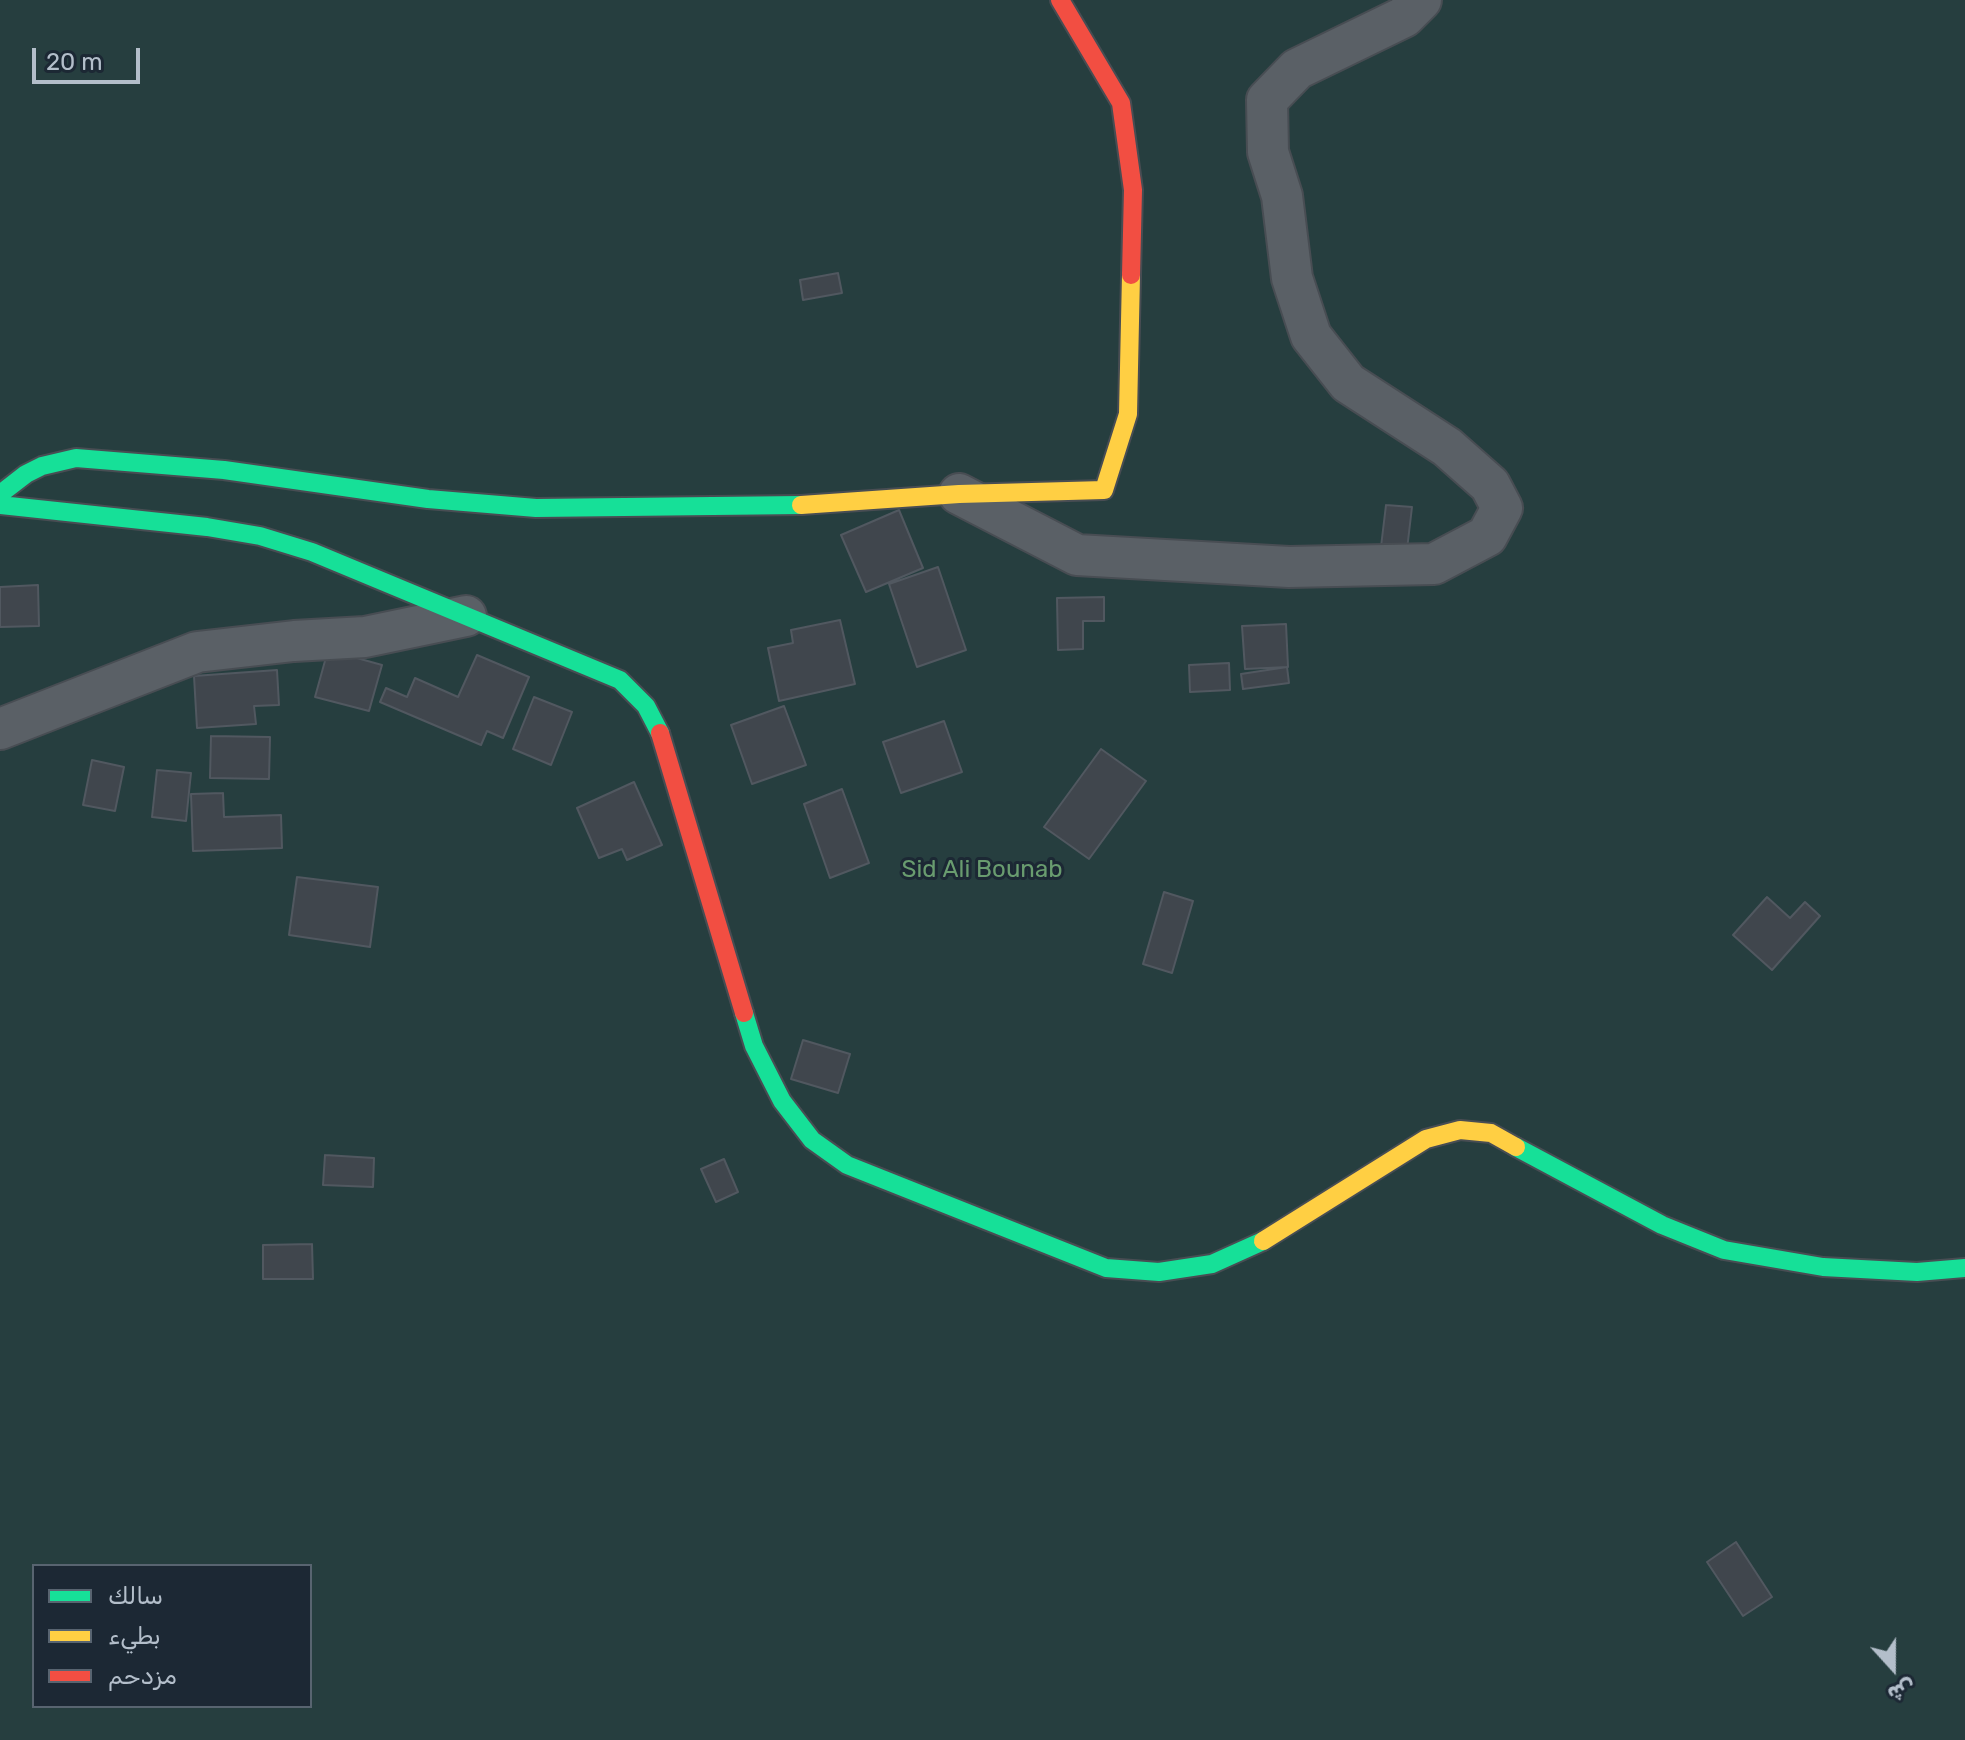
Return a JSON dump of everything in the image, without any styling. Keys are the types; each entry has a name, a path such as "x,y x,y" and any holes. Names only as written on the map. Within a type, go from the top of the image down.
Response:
{"main road":[{"path":"0,494 42,466 59,460 94,458 224,470 442,501 536,508 798,505 959,494 1104,490 1128,414 1133,190 1121,103 1060,0"},
{"path":"0,505 207,527 260,536 312,552 620,680 646,706 663,739 754,1046 782,1101 812,1140 847,1165 1106,1268 1159,1272 1212,1264 1261,1242 1426,1139 1460,1130 1491,1133 1662,1225 1724,1250 1823,1267 1917,1272 1965,1268"}],"street":[{"path":"959,494 1077,555 1289,567 1434,564 1487,536 1502,508 1490,485 1447,447 1348,383 1311,336 1292,278 1282,196 1268,152 1267,100 1297,69 1404,17 1421,0"},
{"path":"0,729 197,652 365,637 466,616"}],"green space":[{"name":"Sid Ali Bounab","path":"0,0 1965,0 1965,1740 0,1740"}],"building":[{"path":"838,273 842,293 803,300 800,280"},
{"path":"1386,505 1412,507 1406,558 1380,555"},
{"path":"899,510 923,568 866,592 841,535"},
{"path":"938,567 966,650 917,667 889,584"},
{"path":"38,585 39,626 0,627 0,587"},
{"path":"1104,597 1104,621 1083,621 1083,649 1058,650 1057,598"},
{"path":"840,620 855,684 779,701 768,648 793,643 791,630"},
{"path":"1286,624 1288,667 1245,669 1242,626"},
{"path":"328,650 382,665 369,711 315,697"},
{"path":"477,655 529,677 503,738 487,731 481,745 380,702 386,688 407,697 415,678 458,697"},
{"path":"1229,663 1230,690 1190,692 1189,665"},
{"path":"1287,667 1289,683 1243,689 1241,674"},
{"path":"277,670 279,705 254,706 256,724 197,728 194,676"},
{"path":"534,697 572,712 551,765 513,749"},
{"path":"784,706 806,765 752,784 731,725"},
{"path":"944,721 962,772 901,793 883,742"},
{"path":"211,736 270,737 269,779 210,778"},
{"path":"1101,749 1146,781 1089,859 1044,827"},
{"path":"92,760 124,767 115,811 83,805"},
{"path":"157,770 191,773 186,821 152,817"},
{"path":"634,782 662,845 627,860 622,849 599,858 577,808"},
{"path":"842,789 869,863 830,878 804,804"},
{"path":"223,793 224,817 281,815 282,848 193,851 191,794"},
{"path":"297,877 378,887 370,947 289,935"},
{"path":"1164,892 1193,901 1172,973 1143,964"},
{"path":"1767,897 1790,918 1805,902 1820,916 1772,970 1733,935"},
{"path":"803,1040 850,1054 838,1093 791,1079"},
{"path":"325,1155 374,1158 373,1187 323,1185"},
{"path":"724,1159 738,1192 716,1202 701,1169"},
{"path":"312,1244 313,1279 263,1279 263,1245"},
{"path":"1736,1542 1772,1597 1743,1616 1707,1562"}],"traffic: fast":[{"path":"0,494 42,466 76,458 224,470 428,499 536,508 801,505"},
{"path":"0,505 207,527 260,536 312,552 620,680 646,706 660,733"},
{"path":"744,1013 754,1046 782,1101 812,1140 847,1165 1106,1268 1159,1272 1212,1264 1263,1241"},
{"path":"1516,1147 1662,1225 1724,1250 1823,1267 1917,1272 1965,1268"}],"traffic: slow":[{"path":"801,505 959,494 1104,490 1128,414 1131,275"},
{"path":"1263,1241 1426,1139 1460,1130 1491,1133 1516,1147"}],"traffic: jam":[{"path":"1060,0 1121,103 1133,190 1131,275"},
{"path":"660,733 744,1013"}]}
